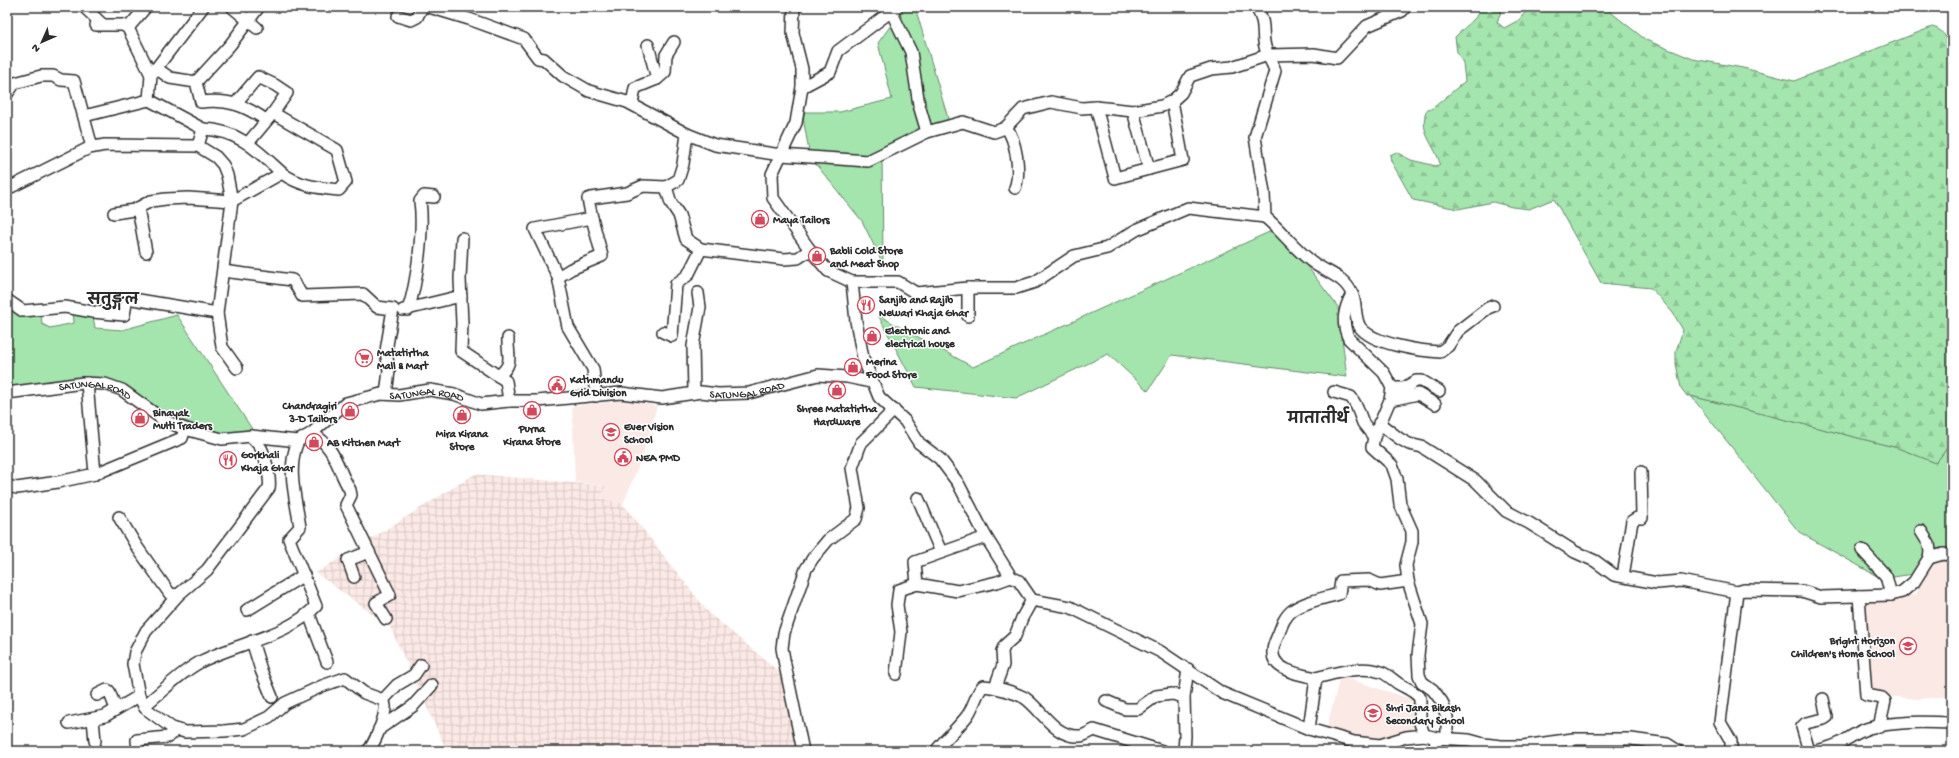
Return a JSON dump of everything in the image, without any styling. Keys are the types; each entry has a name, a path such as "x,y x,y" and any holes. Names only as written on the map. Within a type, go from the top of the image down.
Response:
{"street":[{"path":"84,7 99,25 123,25 128,28 153,71 170,78 196,82"},
{"path":"128,28 146,7"},
{"path":"149,100 153,71 203,7"},
{"path":"232,7 258,28"},
{"path":"196,82 230,45 247,20 258,8 256,7"},
{"path":"398,16 411,20 417,17 422,7"},
{"path":"429,7 469,19 524,39 538,58 544,59 563,76 589,91 632,104 687,134 715,145 781,155 868,161 927,132 962,122 994,132 1006,127 1023,109 1034,105 1051,102 1082,108 1096,107 1133,111 1162,106 1172,101 1181,93 1190,76 1211,69 1232,67 1268,55 1314,54 1337,58 1367,26 1403,8"},
{"path":"797,7 793,33 802,69 802,87 796,123 772,174 773,198 810,250 828,271 852,282 898,282 916,293 968,288 1016,288 1035,282 1074,256 1107,248 1136,230 1188,208 1265,217 1314,263 1336,276 1349,286 1356,302 1357,320 1361,328 1377,338 1401,346 1440,352 1448,346 1458,331 1488,308 1494,306"},
{"path":"1256,7 1262,18 1266,50 1273,63 1275,71 1255,137 1264,193 1265,217"},
{"path":"802,87 830,72 838,51 894,9 911,52 919,104 927,132"},
{"path":"632,104 635,88 657,78 665,72 666,54 674,42"},
{"path":"648,45 657,78"},
{"path":"7,94 16,83 41,76 53,76 62,80 74,81 92,147"},
{"path":"236,104 258,77 275,85 287,93 248,143"},
{"path":"84,116 149,100 203,129 219,129 248,143 290,179 315,187 339,190 346,182 337,150 269,116 236,104 219,100 201,102 196,82"},
{"path":"1096,107 1115,178 1183,160 1172,101"},
{"path":"1133,111 1149,169"},
{"path":"1006,127 1012,135 1018,165 1019,177 1015,188"},
{"path":"198,146 203,129"},
{"path":"558,277 571,269 602,256 588,200 591,198 627,193 643,186 666,187 678,180 681,171 687,134"},
{"path":"7,189 92,147 105,145 198,146 216,157 227,175 232,201 217,313 222,347 237,368"},
{"path":"114,214 127,212 151,201 166,199 188,198 232,201 282,173"},
{"path":"666,187 671,203 679,215 686,239 701,249 784,260 798,258 810,250"},
{"path":"408,310 413,294 418,264 421,212 420,201 424,196 434,197"},
{"path":"138,208 146,252"},
{"path":"592,218 535,229 558,277 568,327 593,369 596,396"},
{"path":"462,238 460,296 462,323 461,351 506,380 509,401"},
{"path":"664,332 672,336 676,284 688,275 701,249"},
{"path":"223,271 292,280 302,296 363,294 377,307 393,309 408,310 460,296"},
{"path":"852,282 856,321 863,358 871,382 879,397 905,421 919,443 940,459 958,484 986,537 1011,577 1019,581 1032,600 1070,607 1161,652 1188,669 1222,694 1309,729 1354,742 1380,745 1406,737 1424,736 1469,740 1501,746 1523,746 1573,739 1631,739 1667,744 1678,751"},
{"path":"968,288 968,316"},
{"path":"694,393 693,346 700,307 698,294"},
{"path":"1352,294 1345,308 1345,332 1349,339 1384,373 1392,388 1390,400 1379,423 1372,447 1388,460 1395,470 1400,504 1412,531 1412,542 1406,565 1408,581 1422,624 1418,656 1418,675 1422,682 1433,690 1442,702 1448,717 1443,738 1433,751"},
{"path":"7,300 23,310 65,307 124,315 127,298 217,313"},
{"path":"386,394 388,371 386,351 393,309"},
{"path":"498,376 506,370 510,364 508,338"},
{"name":"SATUNGAL ROAD","path":"7,393 87,383 105,384 122,390 165,421 185,429 222,439 250,436 298,441 312,433 346,403 381,394 399,395 430,390 454,394 481,404 509,401 537,402 621,393 662,398 694,393 749,393 818,376 847,377 871,382"},
{"path":"1392,388 1404,388 1416,381 1422,382 1439,391"},
{"path":"87,383 95,474"},
{"path":"1334,392 1351,397 1357,407 1363,423 1374,437"},
{"path":"1390,400 1418,394 1435,404"},
{"path":"803,751 782,648 784,633 806,569 828,540 856,519 859,508 852,468 858,448 861,443 894,410"},
{"path":"1379,423 1400,439 1409,444 1422,447 1476,481 1506,512 1529,523 1575,552 1595,561 1614,575 1656,583 1681,581 1737,592 1802,591 1818,597 1891,595 1909,588 1929,558 1929,544 1921,531"},
{"path":"7,486 18,488 95,474 182,438 185,429"},
{"path":"312,433 323,440 332,452 351,495 346,504 390,595 376,603 386,619"},
{"path":"250,436 260,447 264,456 270,480 269,488 207,570 178,595 146,630 135,652 133,664 142,701 155,717 177,730 185,732 244,729 269,718 285,704 322,686 345,678 364,693 384,700"},
{"path":"69,723 105,716 116,709 142,701 204,660 300,621 316,606 289,539 300,528 291,470 293,453 298,441"},
{"path":"1623,576 1632,520 1642,518 1642,472"},
{"path":"918,498 941,552"},
{"path":"119,517 137,547 170,594 178,595"},
{"path":"917,584 915,562 986,537"},
{"path":"1862,550 1886,576 1891,595"},
{"path":"354,577 348,560 369,552"},
{"path":"1929,558 1943,554 1952,555"},
{"path":"246,610 304,575"},
{"path":"896,674 901,632 897,606 899,590 917,584 958,591 997,582 1011,577"},
{"path":"1408,581 1380,585 1369,580 1341,581 1340,594 1307,604 1293,610 1286,616 1273,647 1273,655 1276,662 1284,668 1316,678 1345,671 1369,670 1381,672 1401,685 1413,690 1420,698 1420,723 1424,736"},
{"path":"1731,751 1731,741 1720,722 1737,592"},
{"path":"1859,596 1866,695 1882,698 1885,701 1879,727"},
{"path":"995,687 1003,665 1002,651 1005,645 1015,636 1022,618 1032,600"},
{"path":"309,614 327,662"},
{"path":"252,641 272,697"},
{"path":"384,700 397,685 414,675 421,665"},
{"path":"1184,751 1184,697 1188,669"},
{"path":"1309,729 1316,678"},
{"path":"379,729 413,706 432,685"},
{"path":"936,751 966,718 977,699 979,690 983,686 995,687 1024,697 1056,728 1069,734 1080,736 1094,730 1162,751"},
{"path":"97,695 107,690 109,691 116,709"},
{"path":"1106,701 1125,708 1138,709 1156,696 1172,694 1184,697"},
{"path":"1809,751 1802,727 1806,723 1827,717 1823,699"},
{"path":"367,751 370,750 379,729 386,706 384,700"},
{"path":"93,719 95,741"},
{"path":"1815,751 1843,742 1857,732 1903,722 1952,723"},
{"path":"138,751 137,740 168,737 177,730"}],"shaded area":[{"name":"Ever Vision School","path":"627,400 657,406 642,457 623,504 600,498 605,486 575,482 572,406"},
{"path":"475,474 606,486 600,498 623,504 709,613 790,681 798,751 447,751 390,627 316,573"},
{"name":"Bright Horizon Children's Home School","path":"1938,560 1952,561 1952,696 1918,699 1867,694 1860,599 1916,595 1924,572"},
{"name":"Shri Jana Bikash Secondary School","path":"1340,676 1417,701 1415,726 1406,735 1379,741 1326,731"}],"green space":[{"path":"904,7 915,7 950,125 882,154 883,264 862,221 810,157 802,112 840,112 892,99 878,43"},
{"path":"1480,7 1503,7 1497,22 1504,28 1519,20 1529,7 1604,7 1646,40 1693,59 1743,68 1794,81 1932,27 1941,31 1952,44 1952,441 1936,463 1898,448 1687,396 1681,388 1676,364 1676,351 1683,330 1673,313 1651,288 1601,283 1554,199 1529,209 1512,207 1493,202 1458,209 1413,200 1391,161 1390,155 1396,152 1411,160 1436,166 1440,164 1426,133 1424,119 1426,111 1433,108 1465,81 1463,63 1457,52 1455,37 1476,17"},
{"path":"1278,228 1338,307 1347,377 1172,355 1148,391 1108,354 1016,398 916,387 878,315 973,367"},
{"path":"7,306 41,314 42,324 50,328 74,323 73,311 93,316 95,328 122,330 177,315 256,435 221,435 153,409 106,380 7,391"},
{"path":"1691,396 1898,448 1936,463 1952,441 1952,562 1938,560 1924,572 1882,579 1799,532"}],"place":[{"name":"Maya Tailors","path":"760,219"},
{"name":"Babli Cold Store and Meat Shop","path":"817,256"},
{"name":"Sanjib and Rajib Newari Khaja Ghar","path":"866,305"},
{"name":"Electronic and electrical house","path":"872,336"},
{"name":"Matatirtha Mall & Mart","path":"364,358"},
{"name":"Merina Food Store","path":"853,367"},
{"name":"Kathmandu Grid Division","path":"557,385"},
{"name":"Shree Matatirtha Hardware","path":"837,390"},
{"name":"Purna Kirana Store","path":"532,410"},
{"name":"Chandragiri 3-D Tailors","path":"350,411"},
{"name":"Mira Kirana Store","path":"462,415"},
{"name":"Binayak Multi Traders","path":"140,418"},
{"name":"Ever Vision School","path":"611,432"},
{"name":"AB Kitchen Mart","path":"314,442"},
{"name":"NEA PMD","path":"623,457"},
{"name":"Gorkhali Khaja Ghar","path":"228,460"},
{"name":"Bright Horizon Children's Home School","path":"1908,646"},
{"name":"Shri Jana Bikash Secondary School","path":"1373,713"}],"district":[{"name":"सतुङ्गल","path":"113,299"},
{"name":"मातातीर्थ","path":"1318,418"}]}
